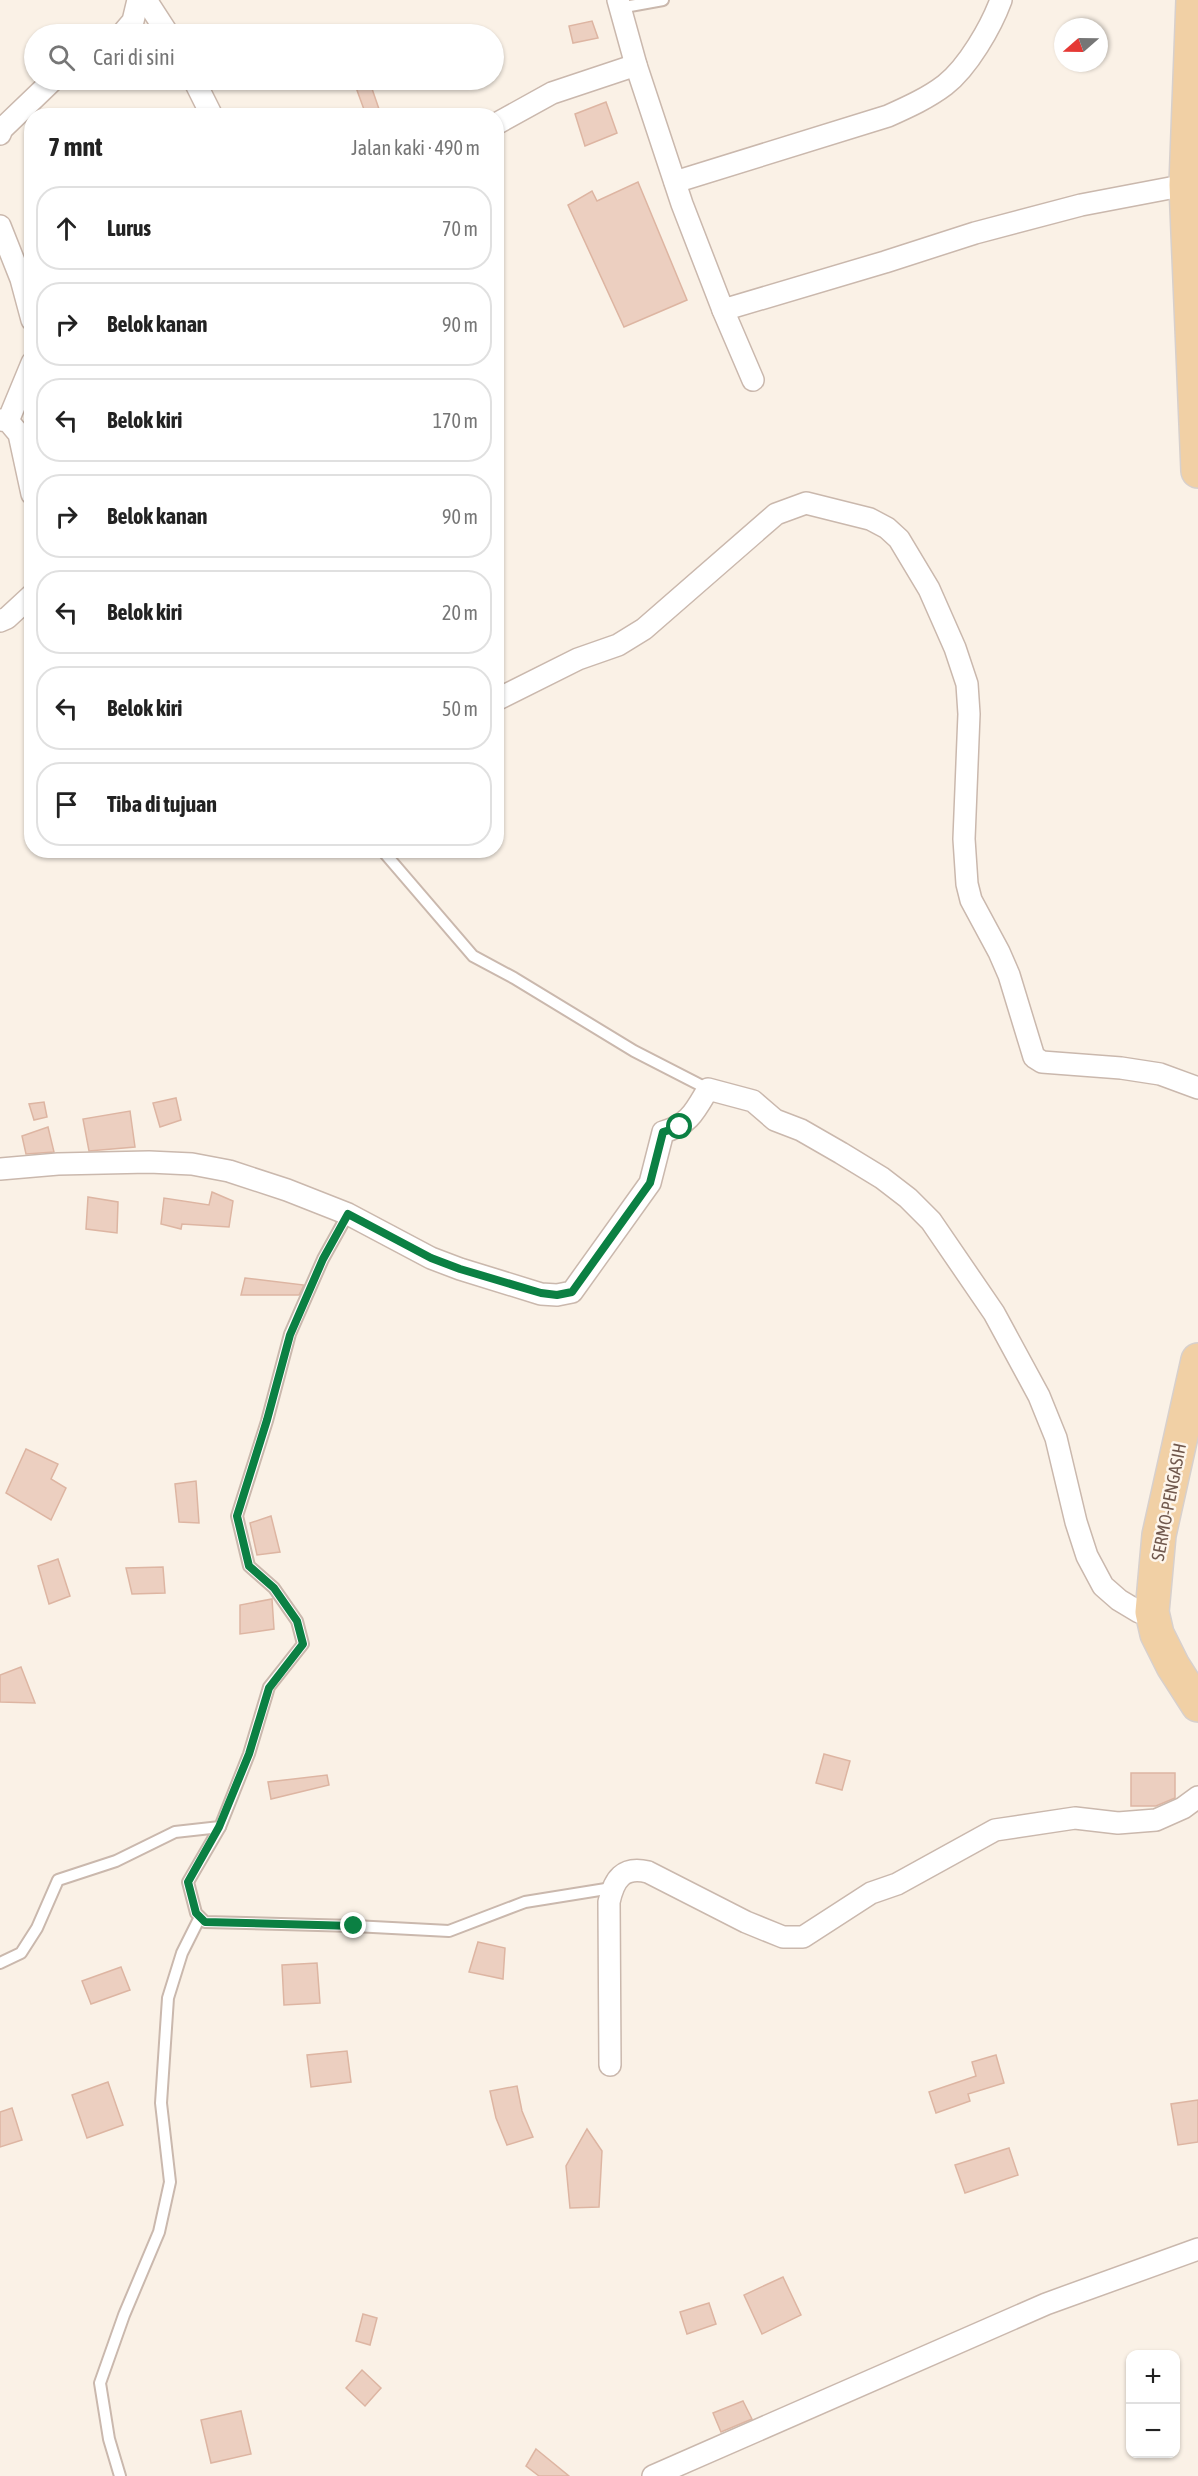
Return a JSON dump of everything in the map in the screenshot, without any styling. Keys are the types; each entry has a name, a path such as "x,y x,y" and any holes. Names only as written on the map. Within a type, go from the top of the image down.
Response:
{"main road":[{"path":"1193,0 1190,198 1198,471"},
{"name":"SERMO-PENGASIH","path":"1198,1360 1159,1535 1152,1612 1157,1634 1173,1666 1198,1705"}],"street":[{"path":"130,24 138,0"},
{"path":"146,0 162,24"},
{"path":"675,182 888,116 921,101 947,84 961,67 994,19 1001,0"},
{"path":"618,4 675,182 723,310 753,380"},
{"path":"504,120 552,93 636,65"},
{"path":"0,134 2,129 43,90"},
{"path":"199,90 208,108"},
{"path":"723,310 975,233 1081,205 1190,198"},
{"path":"0,226 24,290"},
{"path":"24,380 4,421 19,434 24,457"},
{"path":"504,696 578,659 618,645 644,629 776,514 790,507 806,502 870,519 887,528 899,539 915,564 955,648 967,684 969,714 964,839 967,884 971,900 1009,975 1034,1056 1042,1062 1054,1064 1120,1068 1160,1074 1198,1088"},
{"path":"0,621 8,618 24,603"},
{"path":"0,1169 58,1164 149,1162 192,1164 239,1174 348,1214 431,1258 541,1293 557,1295 572,1292 650,1183 663,1132 680,1127 695,1111 708,1089 753,1101 775,1120 801,1130 891,1185 931,1221 994,1312 1040,1396 1056,1438 1076,1522 1087,1556 1103,1586 1119,1600 1139,1612 1152,1612"},
{"path":"610,2065 609,1902 612,1888 628,1871 634,1869 648,1872 746,1922 783,1937 803,1937 871,1893 897,1884 995,1830 1075,1818 1118,1823 1156,1820 1183,1808 1198,1797"},
{"path":"653,2476 1046,2304 1198,2249"}],"lane":[{"path":"618,4 663,0"},
{"path":"389,858 473,956 514,978 634,1051 708,1089"},
{"path":"348,1214 323,1259 290,1335 267,1420 237,1516 249,1566 274,1588 297,1621 303,1644 269,1688 249,1754 219,1827 188,1882 196,1913 205,1922 449,1931 525,1902 612,1888"},
{"path":"0,1963 21,1953 37,1928 58,1880 116,1861 175,1832 219,1827"},
{"path":"120,2476 109,2439 100,2383 124,2315 159,2232 170,2182 160,2103 168,1998 182,1953 200,1919"}],"building":[{"path":"592,21 598,38 573,43 569,26"},
{"path":"357,90 372,90 379,108 363,108"},
{"path":"606,102 617,133 585,146 575,114"},
{"path":"638,182 687,300 624,327 568,205 592,191 597,201"},
{"path":"176,1098 181,1120 160,1127 153,1103"},
{"path":"44,1102 47,1117 34,1120 29,1104"},
{"path":"130,1111 135,1147 89,1151 83,1119"},
{"path":"48,1127 54,1152 26,1154 22,1136"},
{"path":"212,1192 233,1201 229,1227 182,1224 181,1229 161,1224 164,1198 209,1205"},
{"path":"88,1197 118,1202 117,1233 86,1229"},
{"path":"245,1278 304,1285 299,1295 241,1295"},
{"path":"26,1449 58,1464 51,1479 66,1488 51,1520 6,1493"},
{"path":"196,1481 199,1523 179,1522 175,1484"},
{"path":"271,1516 280,1552 257,1555 250,1523"},
{"path":"58,1559 70,1596 49,1604 38,1566"},
{"path":"163,1567 165,1593 132,1594 126,1568"},
{"path":"272,1599 274,1629 240,1634 240,1605"},
{"path":"21,1667 35,1703 0,1702 0,1675"},
{"path":"824,1754 850,1761 842,1790 816,1783"},
{"path":"1131,1773 1175,1773 1175,1798 1156,1806 1131,1806"},
{"path":"327,1775 329,1785 271,1799 268,1782"},
{"path":"478,1942 505,1948 503,1979 469,1972"},
{"path":"317,1963 320,2003 284,2005 282,1965"},
{"path":"121,1967 130,1990 91,2004 82,1981"},
{"path":"347,2051 351,2082 311,2087 307,2055"},
{"path":"996,2055 1004,2083 968,2094 970,2101 936,2113 929,2092 976,2076 972,2062"},
{"path":"108,2082 123,2125 87,2138 72,2095"},
{"path":"517,2086 522,2111 533,2137 507,2145 496,2118 490,2091"},
{"path":"1198,2100 1198,2142 1178,2145 1171,2104"},
{"path":"12,2108 22,2140 0,2147 0,2112"},
{"path":"587,2129 602,2151 599,2207 570,2208 566,2166"},
{"path":"1009,2148 1018,2175 965,2193 955,2165"},
{"path":"783,2277 801,2315 762,2334 744,2295"},
{"path":"709,2303 716,2324 687,2334 680,2312"},
{"path":"363,2314 377,2318 370,2345 356,2341"},
{"path":"362,2370 381,2388 365,2406 346,2388"},
{"path":"743,2401 752,2419 721,2432 713,2413"},
{"path":"241,2411 251,2454 211,2463 201,2420"},
{"path":"536,2449 569,2476 539,2476 526,2466"}],"route":[{"path":"354,1926 205,1922 196,1913 188,1882 219,1827 249,1754 269,1688 303,1644 297,1621 274,1588 249,1566 237,1516 267,1420 290,1335 323,1259 348,1214 431,1258 460,1269 541,1293 557,1295 572,1292 650,1183 663,1132 680,1127"}]}
